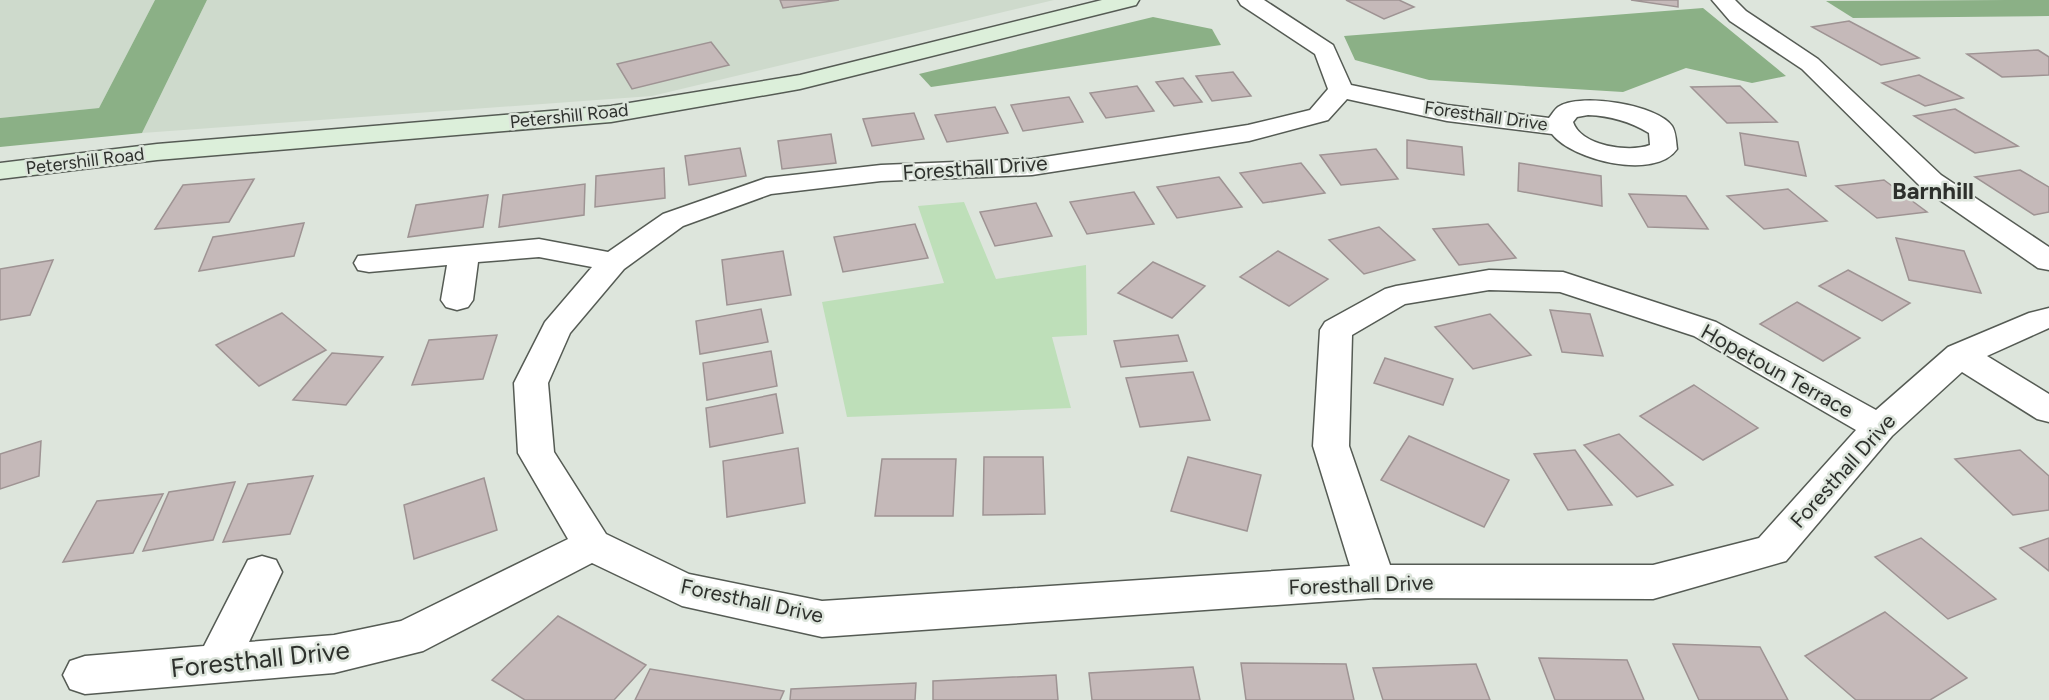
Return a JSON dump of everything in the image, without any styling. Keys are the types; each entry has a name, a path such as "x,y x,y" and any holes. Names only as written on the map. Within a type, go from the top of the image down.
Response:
{"street":[{"name":"Petershill Road","path":"0,171 157,152 611,114 800,82 1128,0"},
{"path":"1249,0 1325,50 1341,90"},
{"path":"1723,0 1738,16 1810,64 1931,181 2049,261"},
{"name":"Foresthall Drive","path":"1561,127 1446,113 1341,90 1319,115 1249,133 1032,166 881,173 766,186 673,220 613,262 556,330 531,382 537,453 592,544 682,589 822,619 1375,581 1653,582 1772,550 1879,427 1960,355 2049,318"},
{"path":"369,263 539,248 613,262"},
{"path":"457,300 464,255"},
{"name":"Hopetoun Terrace","path":"1375,581 1331,446 1336,330 1396,296 1490,280 1563,282 1705,329 1879,427"},
{"path":"1960,355 2049,411"},
{"name":"Foresthall Drive","path":"85,675 334,654 408,638 592,544"},
{"path":"217,664 262,572"}],"shaded area":[{"path":"0,0 155,0 99,108 0,118"},
{"path":"207,0 1054,0 652,96 142,133"}],"green space":[{"path":"155,0 207,0 142,133 0,147 0,118 99,108"},
{"path":"2049,0 2049,16 1853,18 1826,1"},
{"path":"1703,8 1786,76 1752,83 1686,68 1623,92 1429,80 1355,60 1344,36"},
{"path":"1153,17 1212,29 1221,45 931,87 919,74"},
{"path":"964,202 996,279 1086,265 1087,335 1052,337 1071,408 847,417 822,302 944,283 918,206"}],"building":[{"path":"780,0 839,0 783,8"},
{"path":"1346,0 1399,0 1414,7 1384,19"},
{"path":"1631,0 1678,0 1678,7"},
{"path":"1849,21 1919,58 1881,65 1812,27"},
{"path":"711,42 729,65 632,89 617,64"},
{"path":"2038,50 2049,57 2049,75 2002,77 1967,54"},
{"path":"1233,72 1251,96 1212,101 1196,76"},
{"path":"1919,75 1963,98 1925,106 1882,83"},
{"path":"1183,78 1202,102 1174,106 1156,82"},
{"path":"1137,86 1154,111 1106,118 1090,93"},
{"path":"1740,86 1777,122 1727,123 1691,87"},
{"path":"1069,97 1083,122 1023,131 1011,105"},
{"path":"995,107 1008,133 947,142 935,115"},
{"path":"1955,109 2018,146 1975,153 1914,116"},
{"path":"914,113 924,139 872,146 863,119"},
{"path":"1740,133 1798,142 1806,176 1745,165"},
{"path":"831,134 836,163 782,169 778,141"},
{"path":"1407,140 1462,147 1464,175 1407,168"},
{"path":"740,148 746,176 689,185 685,156"},
{"path":"1376,149 1398,179 1341,185 1320,155"},
{"path":"1301,163 1325,193 1263,203 1240,173"},
{"path":"1519,163 1601,176 1602,206 1518,191"},
{"path":"664,168 665,198 595,207 596,176"},
{"path":"2020,170 2049,187 2049,212 2034,215 1975,177"},
{"path":"1219,177 1242,207 1177,218 1157,187"},
{"path":"254,179 229,222 155,229 183,185"},
{"path":"1884,180 1927,212 1877,218 1836,186"},
{"path":"585,184 584,215 499,227 503,195"},
{"path":"1788,189 1827,221 1764,229 1727,196"},
{"path":"1134,192 1154,224 1087,234 1070,202"},
{"path":"1629,194 1686,196 1708,229 1648,227"},
{"path":"488,195 483,227 408,237 416,205"},
{"path":"1036,203 1052,236 995,246 980,212"},
{"path":"304,223 294,256 199,271 213,237"},
{"path":"915,224 928,258 843,272 834,237"},
{"path":"1488,224 1516,258 1459,265 1433,229"},
{"path":"1379,227 1415,260 1364,274 1329,240"},
{"path":"1896,238 1964,251 1981,293 1909,280"},
{"path":"783,251 791,295 727,305 722,260"},
{"path":"1278,251 1328,279 1289,306 1240,277"},
{"path":"53,260 30,315 0,320 0,269"},
{"path":"1153,262 1205,286 1172,318 1118,293"},
{"path":"1848,270 1910,303 1882,321 1819,286"},
{"path":"1797,302 1860,338 1823,361 1760,324"},
{"path":"761,309 768,342 700,354 696,321"},
{"path":"1550,310 1590,314 1603,356 1562,352"},
{"path":"282,313 326,350 259,386 216,345"},
{"path":"1490,314 1531,355 1473,369 1435,327"},
{"path":"497,335 483,379 412,385 429,340"},
{"path":"1178,335 1187,361 1121,367 1114,341"},
{"path":"771,351 777,386 707,400 703,363"},
{"path":"332,353 383,357 346,405 293,400"},
{"path":"1385,358 1453,379 1443,405 1374,383"},
{"path":"1193,372 1210,420 1140,427 1126,378"},
{"path":"1694,385 1758,428 1703,460 1640,416"},
{"path":"776,394 783,433 710,447 706,408"},
{"path":"1619,434 1673,485 1637,497 1584,445"},
{"path":"1409,436 1509,480 1484,527 1381,480"},
{"path":"41,441 39,476 0,489 0,454"},
{"path":"798,448 805,503 727,517 723,461"},
{"path":"1575,450 1612,505 1568,510 1534,454"},
{"path":"2020,450 2049,476 2049,510 2013,515 1955,459"},
{"path":"984,457 1043,457 1045,514 983,515"},
{"path":"1188,457 1261,475 1247,531 1171,511"},
{"path":"882,459 956,459 953,516 875,516"},
{"path":"313,476 290,534 223,542 248,484"},
{"path":"484,478 497,530 414,559 404,505"},
{"path":"235,482 213,540 143,551 169,492"},
{"path":"163,494 133,553 63,562 97,501"},
{"path":"1921,538 1996,599 1948,619 1875,557"},
{"path":"2049,538 2049,571 2020,548"},
{"path":"1885,612 1967,678 1930,700 1856,700 1805,656"},
{"path":"558,616 646,665 614,700 525,700 492,680"},
{"path":"1673,644 1760,647 1788,700 1699,700"},
{"path":"1539,658 1627,660 1644,700 1555,700"},
{"path":"1241,663 1346,664 1354,700 1246,700"},
{"path":"1476,664 1490,700 1383,700 1373,668"},
{"path":"1193,667 1200,700 1092,700 1089,673"},
{"path":"650,669 784,691 780,700 635,700"},
{"path":"1056,675 1058,700 933,700 933,681"},
{"path":"916,683 915,700 790,700 791,689"}],"district":[{"name":"Barnhill","path":"1933,191"}]}
